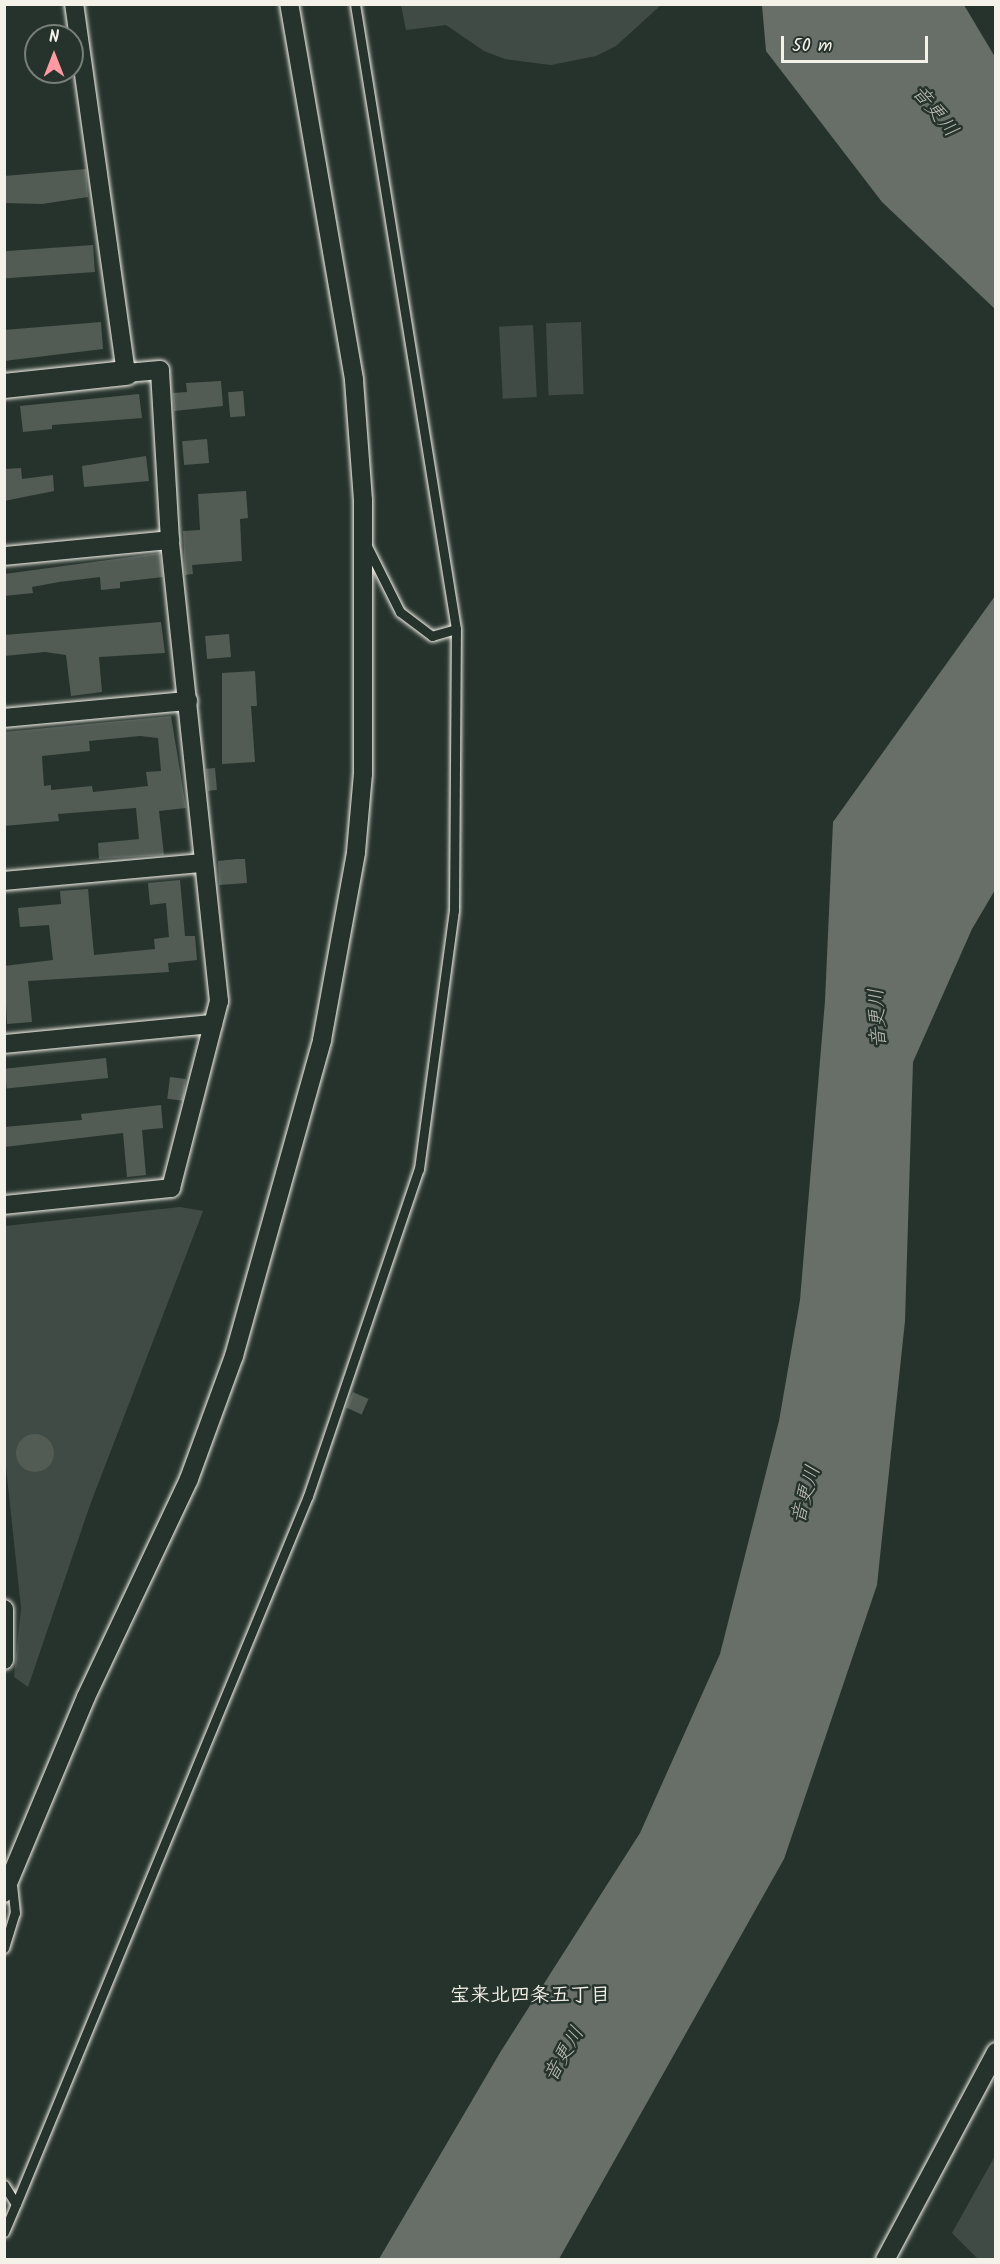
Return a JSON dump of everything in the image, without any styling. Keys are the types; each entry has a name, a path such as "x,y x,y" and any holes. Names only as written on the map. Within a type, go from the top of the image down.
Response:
{"street":[{"path":"74,4 126,373"},
{"path":"4,1893 8,1877 86,1697 189,1479 234,1356 304,1115 337,970 357,841 363,774 363,537 354,379 289,4"},
{"path":"4,386 160,370 170,540 188,701 202,863 219,1001 171,1188 4,1204"},
{"path":"4,556 170,540"},
{"path":"4,718 188,701"},
{"path":"4,881 202,863"},
{"path":"4,1044 213,1024"},
{"path":"4,1609 4,1660"},
{"path":"885,2259 996,2052"}],"lane":[{"path":"4,2232 308,1497 419,1169 454,910 456,629 355,4"},
{"path":"363,537 400,612 432,636 456,629"},
{"path":"4,1948 15,1913 8,1877"},
{"path":"4,2186 16,2204"}],"shaded area":[{"path":"401,4 661,5 616,46 596,56 551,65 505,59 484,51 446,25 406,30"},
{"path":"581,322 584,394 549,395 546,323"},
{"path":"533,325 537,397 503,399 499,327"},
{"path":"180,1207 203,1211 90,1505 28,1687 14,1677 21,1608 4,1448 5,1226"},
{"path":"995,2156 995,2259 978,2259 952,2233"}],"water":[{"name":"音更川","path":"762,5 964,5 995,57 995,309 882,202 766,51"},
{"name":"音更川","path":"995,596 995,890 972,929 913,1062 905,1321 877,1585 784,1859 559,2259 379,2259 501,2051 640,1833 720,1654 779,1421 800,1300 825,1001 833,822"}],"building":[{"path":"86,169 88,197 42,204 4,203 4,176"},
{"path":"93,245 95,272 6,278 4,251"},
{"path":"101,322 103,349 4,361 4,330"},
{"path":"221,381 223,406 174,411 173,393 187,392 186,383"},
{"path":"243,391 245,416 230,417 228,392"},
{"path":"139,394 142,418 52,425 52,429 23,432 20,406"},
{"path":"207,439 209,463 184,465 182,441"},
{"path":"146,456 149,481 84,487 82,466"},
{"path":"21,468 22,479 53,475 54,491 4,501 4,469"},
{"path":"246,491 248,518 240,519 242,561 192,565 193,574 185,575 183,531 200,530 198,494"},
{"path":"160,553 163,577 120,582 120,588 101,590 100,577 32,587 33,593 4,596 4,574"},
{"path":"161,622 165,653 99,657 102,692 71,696 66,655 45,652 4,656 4,635"},
{"path":"229,634 231,657 207,659 205,636"},
{"path":"255,671 257,706 251,706 255,762 222,764 222,673"},
{"path":"171,716 186,808 159,811 164,855 99,859 98,843 139,839 136,808 58,814 59,821 4,826 4,732","holes":["140,736 158,738 161,771 146,772 148,786 93,792 92,786 51,790 51,785 44,786 42,756 90,751 89,741"]},
{"path":"215,768 217,790 208,791 206,769"},
{"path":"245,859 247,883 219,885 218,861"},
{"path":"180,880 185,936 195,936 197,960 168,963 169,972 28,981 32,1022 7,1024 4,966 53,960 49,925 20,927 18,908 61,904 60,891 88,889 94,955 155,949 154,939 169,937 166,903 150,905 148,883"},
{"path":"106,1058 108,1078 7,1089 5,1069"},
{"path":"170,1077 186,1079 183,1101 167,1099"},
{"path":"161,1105 163,1128 142,1130 146,1175 127,1177 123,1133 4,1147 4,1127 82,1120 81,1114"},
{"path":"353,1392 369,1399 362,1414 346,1408"},
{"path":"35,1434 48,1440 54,1453 48,1466 35,1472 22,1466 16,1453 22,1440"}],"district":[{"name":"宝来北四条五丁目","path":"530,1996"}]}
